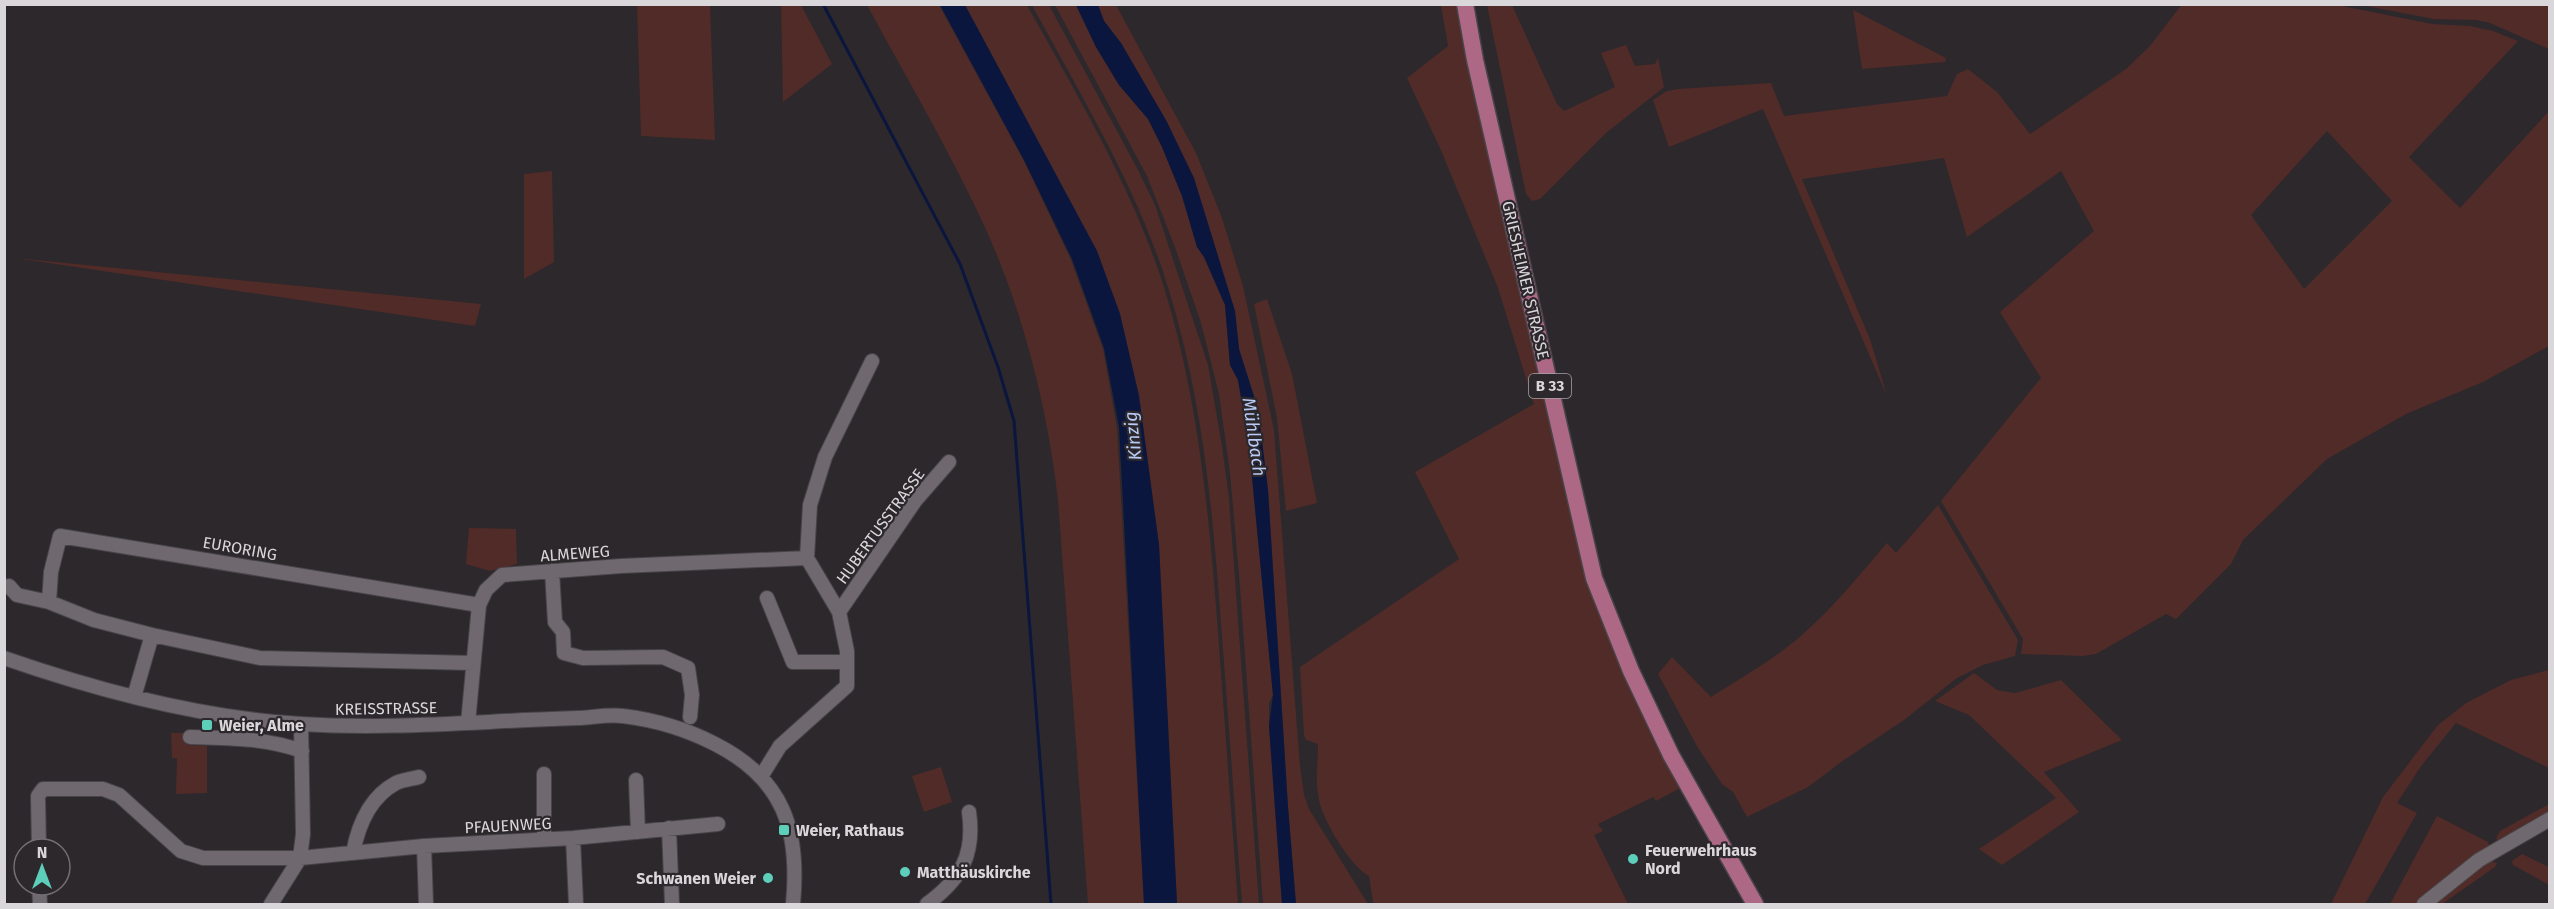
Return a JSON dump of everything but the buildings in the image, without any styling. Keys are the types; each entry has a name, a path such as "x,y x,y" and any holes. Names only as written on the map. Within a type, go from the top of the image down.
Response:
{"main road":[{"name":"GRIESHEIMER STRASSE","path":"1465,4 1475,60 1594,578 1631,671 1671,755 1755,904"}],"street":[{"path":"807,558 810,506 825,457 872,361"},
{"name":"HUBERTUSSTRASSE","path":"839,612 915,501 949,462"},
{"name":"EURORING","path":"49,602 51,573 60,536 479,605"},
{"name":"ALMEWEG","path":"468,723 479,605 486,590 502,575 807,558"},
{"name":"HUBERTUSSTRASSE","path":"762,776 780,746 847,686 847,662 839,612 807,558"},
{"path":"552,571 555,622 563,632 564,653 583,658 663,657 688,668 692,695 690,717"},
{"path":"9,586 17,595 49,602 94,620 260,658 473,663"},
{"path":"767,598 793,662 847,662"},
{"path":"134,697 152,635"},
{"name":"KREISSTRASSE","path":"4,658 63,679 134,697 239,718 301,724 395,726 621,716 684,728 737,756 762,776"},
{"path":"271,904 300,858 303,834 301,724"},
{"path":"190,737 248,739 277,743 302,751"},
{"path":"544,774 544,839"},
{"path":"762,776 776,795 788,826 794,851 793,904"},
{"path":"353,853 358,827 374,802 396,783 419,777"},
{"path":"636,780 638,832"},
{"name":"PFAUENWEG","path":"39,837 38,796 44,789 103,789 119,795 181,851 203,858 300,858 424,846 573,838 718,824"},
{"path":"927,904 952,884 967,859 972,830 969,812"},
{"path":"2424,904 2479,860 2550,819"},
{"path":"669,828 672,904"},
{"path":"573,838 576,904"},
{"path":"424,846 426,904"}],"shaded area":[{"path":"2182,4 2337,5 2432,24 2470,26 2493,31 2518,41 2409,157 2460,208 2549,111 2549,346 2483,382 2406,414 2327,459 2243,540 2231,564 2176,619 2166,614 2096,654 2083,656 2021,654 2023,639 1941,501 2041,378 2000,312 2094,231 2061,171 1967,237 1944,158 1802,179 1870,339 1887,396 1763,109 1669,147 1653,100 1667,91 1678,89 1771,83 1784,116 1947,96 1957,74 1968,69 1997,92 2030,134 2126,69 2150,46","holes":["2327,131 2392,201 2304,289 2251,215"]},
{"path":"637,5 710,5 715,140 641,136"},
{"path":"781,5 801,5 832,64 783,102"},
{"path":"867,5 939,5 1024,161 1071,260 1103,349 1117,428 1144,904 1088,904 1058,500 1040,394 1010,290 983,223 941,140"},
{"path":"965,5 1027,5 1102,141 1135,211 1163,284 1185,366 1205,491 1217,618 1238,904 1177,904 1159,545 1139,396 1120,314 1097,251"},
{"path":"1032,5 1049,5 1137,168 1155,205 1208,365 1229,498 1259,904 1242,904 1219,592 1210,503 1198,415 1180,328 1154,247 1124,176"},
{"path":"1055,5 1076,5 1096,47 1119,85 1148,119 1182,196 1197,247 1204,257 1225,305 1230,365 1238,380 1246,415 1273,695 1269,703 1269,726 1282,904 1263,904 1240,587 1230,473 1219,394 1201,323 1147,176"},
{"path":"1098,5 1116,5 1196,153 1222,218 1243,286 1274,430 1304,795 1309,809 1368,904 1296,904 1268,490 1258,409 1239,349 1235,311 1167,122 1121,43 1104,21"},
{"path":"1441,5 1459,5 1569,502 1684,786 1656,801 1653,797 1598,824 1603,831 1594,835 1628,904 1376,904 1373,902 1369,876 1346,854 1326,819 1318,793 1318,744 1306,740 1304,735 1300,667 1459,559 1415,472 1534,404 1498,288 1440,148 1407,78 1448,46"},
{"path":"1487,5 1512,5 1557,104 1564,111 1615,87 1601,53 1626,45 1635,66 1655,64 1658,58 1664,87 1606,133 1540,199 1532,201 1526,194"},
{"path":"2361,5 2549,5 2549,49 2490,23 2476,20 2434,19"},
{"path":"1853,10 1946,58 1945,62 1862,69"},
{"path":"552,171 554,262 524,279 524,174"},
{"path":"15,258 481,304 475,326"},
{"path":"1267,299 1292,374 1317,503 1286,511 1277,418 1254,304"},
{"path":"1938,505 2018,640 2015,656 1983,665 1957,678 1904,720 1808,787 1747,817 1733,792 1722,784 1698,748 1658,674 1672,657 1711,697 1770,660 1803,634 1836,602 1887,543 1896,553"},
{"path":"469,528 516,529 517,564 490,571 466,564"},
{"path":"2549,670 2549,768 2456,723 2421,766 2397,803 2417,813 2365,904 2331,904 2383,797 2438,725 2466,703 2511,680"},
{"path":"1974,673 1997,690 2015,693 2061,680 2122,740 2044,772 2079,812 2002,865 1979,849 2056,798 1969,715 1935,701"},
{"path":"171,733 186,733 187,745 207,746 207,793 176,794 177,758 172,758"},
{"path":"941,767 952,802 924,812 912,776"},
{"path":"2549,804 2549,814 2502,842 2497,840 2500,831"},
{"path":"2437,816 2488,842 2490,849 2418,904 2390,904"},
{"path":"2522,854 2549,867 2549,885 2513,865 2512,861"},
{"path":"2490,861 2497,863 2495,867 2442,904 2432,904 2460,881"}],"water":[{"name":"Kinzig","path":"940,5 965,5 1097,251 1120,314 1139,396 1159,545 1177,904 1144,904 1119,427 1104,348 1072,259 1024,160"},
{"name":"Mühlbach","path":"1076,5 1098,5 1104,21 1121,43 1167,122 1194,178 1235,311 1239,349 1258,409 1268,490 1296,904 1282,904 1269,726 1273,695 1246,415 1238,380 1230,365 1225,305 1204,257 1197,247 1182,196 1162,147 1148,119 1119,85 1096,47"}],"waterway":[{"path":"823,4 960,264 998,367 1014,421 1051,904"}],"place":[{"name":"Weier, Alme","path":"207,725"},
{"name":"Weier, Rathaus","path":"784,830"},
{"name":"Feuerwehrhaus Nord","path":"1633,859"},
{"name":"Matthäuskirche","path":"905,872"},
{"name":"Schwanen Weier","path":"768,878"}]}
